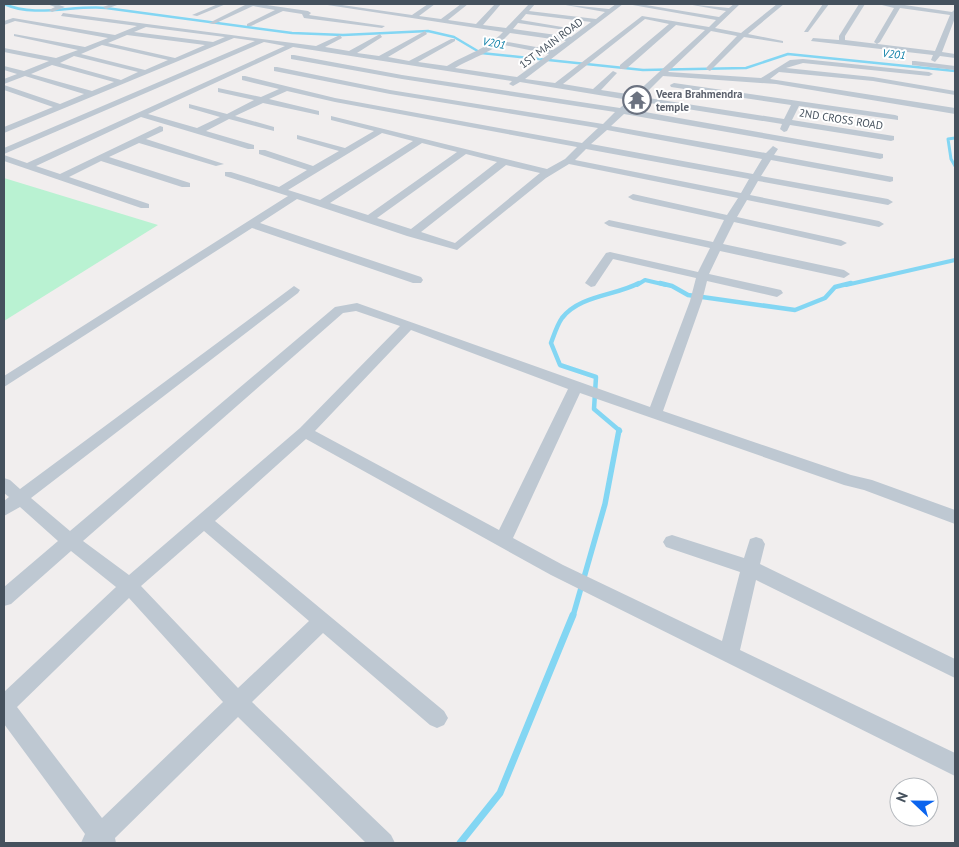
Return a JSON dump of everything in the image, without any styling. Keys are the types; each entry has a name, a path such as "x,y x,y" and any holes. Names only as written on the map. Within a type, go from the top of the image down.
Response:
{"street":[{"path":"106,7 117,4"},
{"path":"195,15 223,4"},
{"path":"212,23 252,4 308,13 300,18 382,26"},
{"path":"4,130 234,36 289,4"},
{"path":"324,4 574,40"},
{"path":"330,12 350,4"},
{"path":"385,13 396,4"},
{"path":"413,16 432,4"},
{"path":"442,22 465,4"},
{"path":"477,27 498,4"},
{"path":"448,69 469,56 493,47 532,4"},
{"path":"563,4 610,11"},
{"name":"1ST MAIN ROAD","path":"468,115 547,60 620,4"},
{"path":"630,4 720,20"},
{"path":"690,4 730,10"},
{"path":"228,174 411,234 457,247 550,173 568,161 584,144 623,111 737,4"},
{"path":"710,69 742,36 781,4"},
{"path":"806,31 826,4"},
{"path":"842,42 842,36 862,4"},
{"path":"881,4 919,7 955,13 933,65 913,104"},
{"path":"877,42 898,6"},
{"path":"58,9 42,25 13,36 85,49"},
{"name":"2ND CROSS ROAD","path":"58,9 892,138"},
{"path":"525,12 597,21"},
{"path":"4,14 15,19 42,25 116,37"},
{"path":"556,86 644,17 781,42"},
{"path":"4,23 15,19"},
{"path":"517,21 586,31"},
{"path":"623,67 675,22"},
{"path":"4,82 148,24"},
{"path":"125,33 213,44"},
{"path":"381,58 425,33"},
{"path":"198,131 333,64 380,36"},
{"path":"318,48 340,37"},
{"path":"4,151 263,40"},
{"path":"410,63 453,40"},
{"path":"813,40 955,56"},
{"path":"497,42 556,53"},
{"path":"101,43 175,60"},
{"path":"27,166 294,44"},
{"path":"4,50 55,62 121,82"},
{"path":"74,54 146,72"},
{"path":"294,57 497,93 623,111 880,156"},
{"path":"761,81 793,62 803,61 927,77 936,80"},
{"path":"905,62 955,68"},
{"path":"479,74 495,64"},
{"path":"4,68 27,73 92,94"},
{"path":"277,69 584,144 888,202"},
{"path":"778,70 873,79 955,92"},
{"path":"665,72 761,81 955,111"},
{"path":"595,92 613,73"},
{"path":"245,78 285,88 468,115 605,127 890,179"},
{"path":"653,82 895,118"},
{"path":"4,87 60,107"},
{"path":"221,90 316,113"},
{"path":"655,413 697,296 702,276 743,196 780,138 796,103"},
{"path":"192,106 271,129"},
{"path":"140,114 252,147"},
{"path":"4,116 21,123"},
{"path":"334,118 550,173"},
{"path":"61,177 160,129"},
{"path":"279,191 381,130"},
{"path":"300,137 347,151"},
{"path":"139,140 220,164"},
{"path":"321,204 421,140"},
{"path":"368,220 465,151"},
{"path":"262,152 315,170"},
{"path":"4,158 145,206"},
{"path":"101,158 186,185"},
{"path":"411,234 505,161"},
{"path":"568,161 879,224"},
{"path":"4,382 295,196"},
{"path":"633,197 841,243"},
{"path":"609,223 844,274"},
{"path":"251,224 416,280"},
{"path":"590,283 610,256 777,293"},
{"path":"4,510 294,290"},
{"path":"4,598 69,540 339,310 357,307 580,388 850,481 866,484 955,517"},
{"path":"322,621 100,841 4,707 129,586 305,432 409,325"},
{"path":"503,541 580,388"},
{"path":"305,432 570,577 955,765"},
{"path":"4,484 69,540 129,586 238,703 383,843"},
{"path":"204,521 437,718"},
{"path":"672,542 750,568 955,669"},
{"path":"729,654 756,544"}],"green space":[{"path":"4,178 158,225 4,321"}],"waterway":[{"name":"V201","path":"4,4 16,8 41,11 106,8 292,33 343,35 428,31 454,37 481,53 643,70 746,68 788,54 955,71"},
{"path":"955,138 948,139 951,159 955,166"},
{"path":"846,285 955,260"},
{"path":"637,285 645,280 666,285"},
{"path":"619,430 594,409 596,377 560,365 551,343 560,321 569,310 588,300 639,283"},
{"path":"660,283 672,286 688,295 795,310 825,298 835,287 851,283"},
{"path":"573,616 605,504 619,430"},
{"path":"460,843 500,793 573,615"}],"place":[{"name":"Veera Brahmendra temple","path":"637,100"}]}
